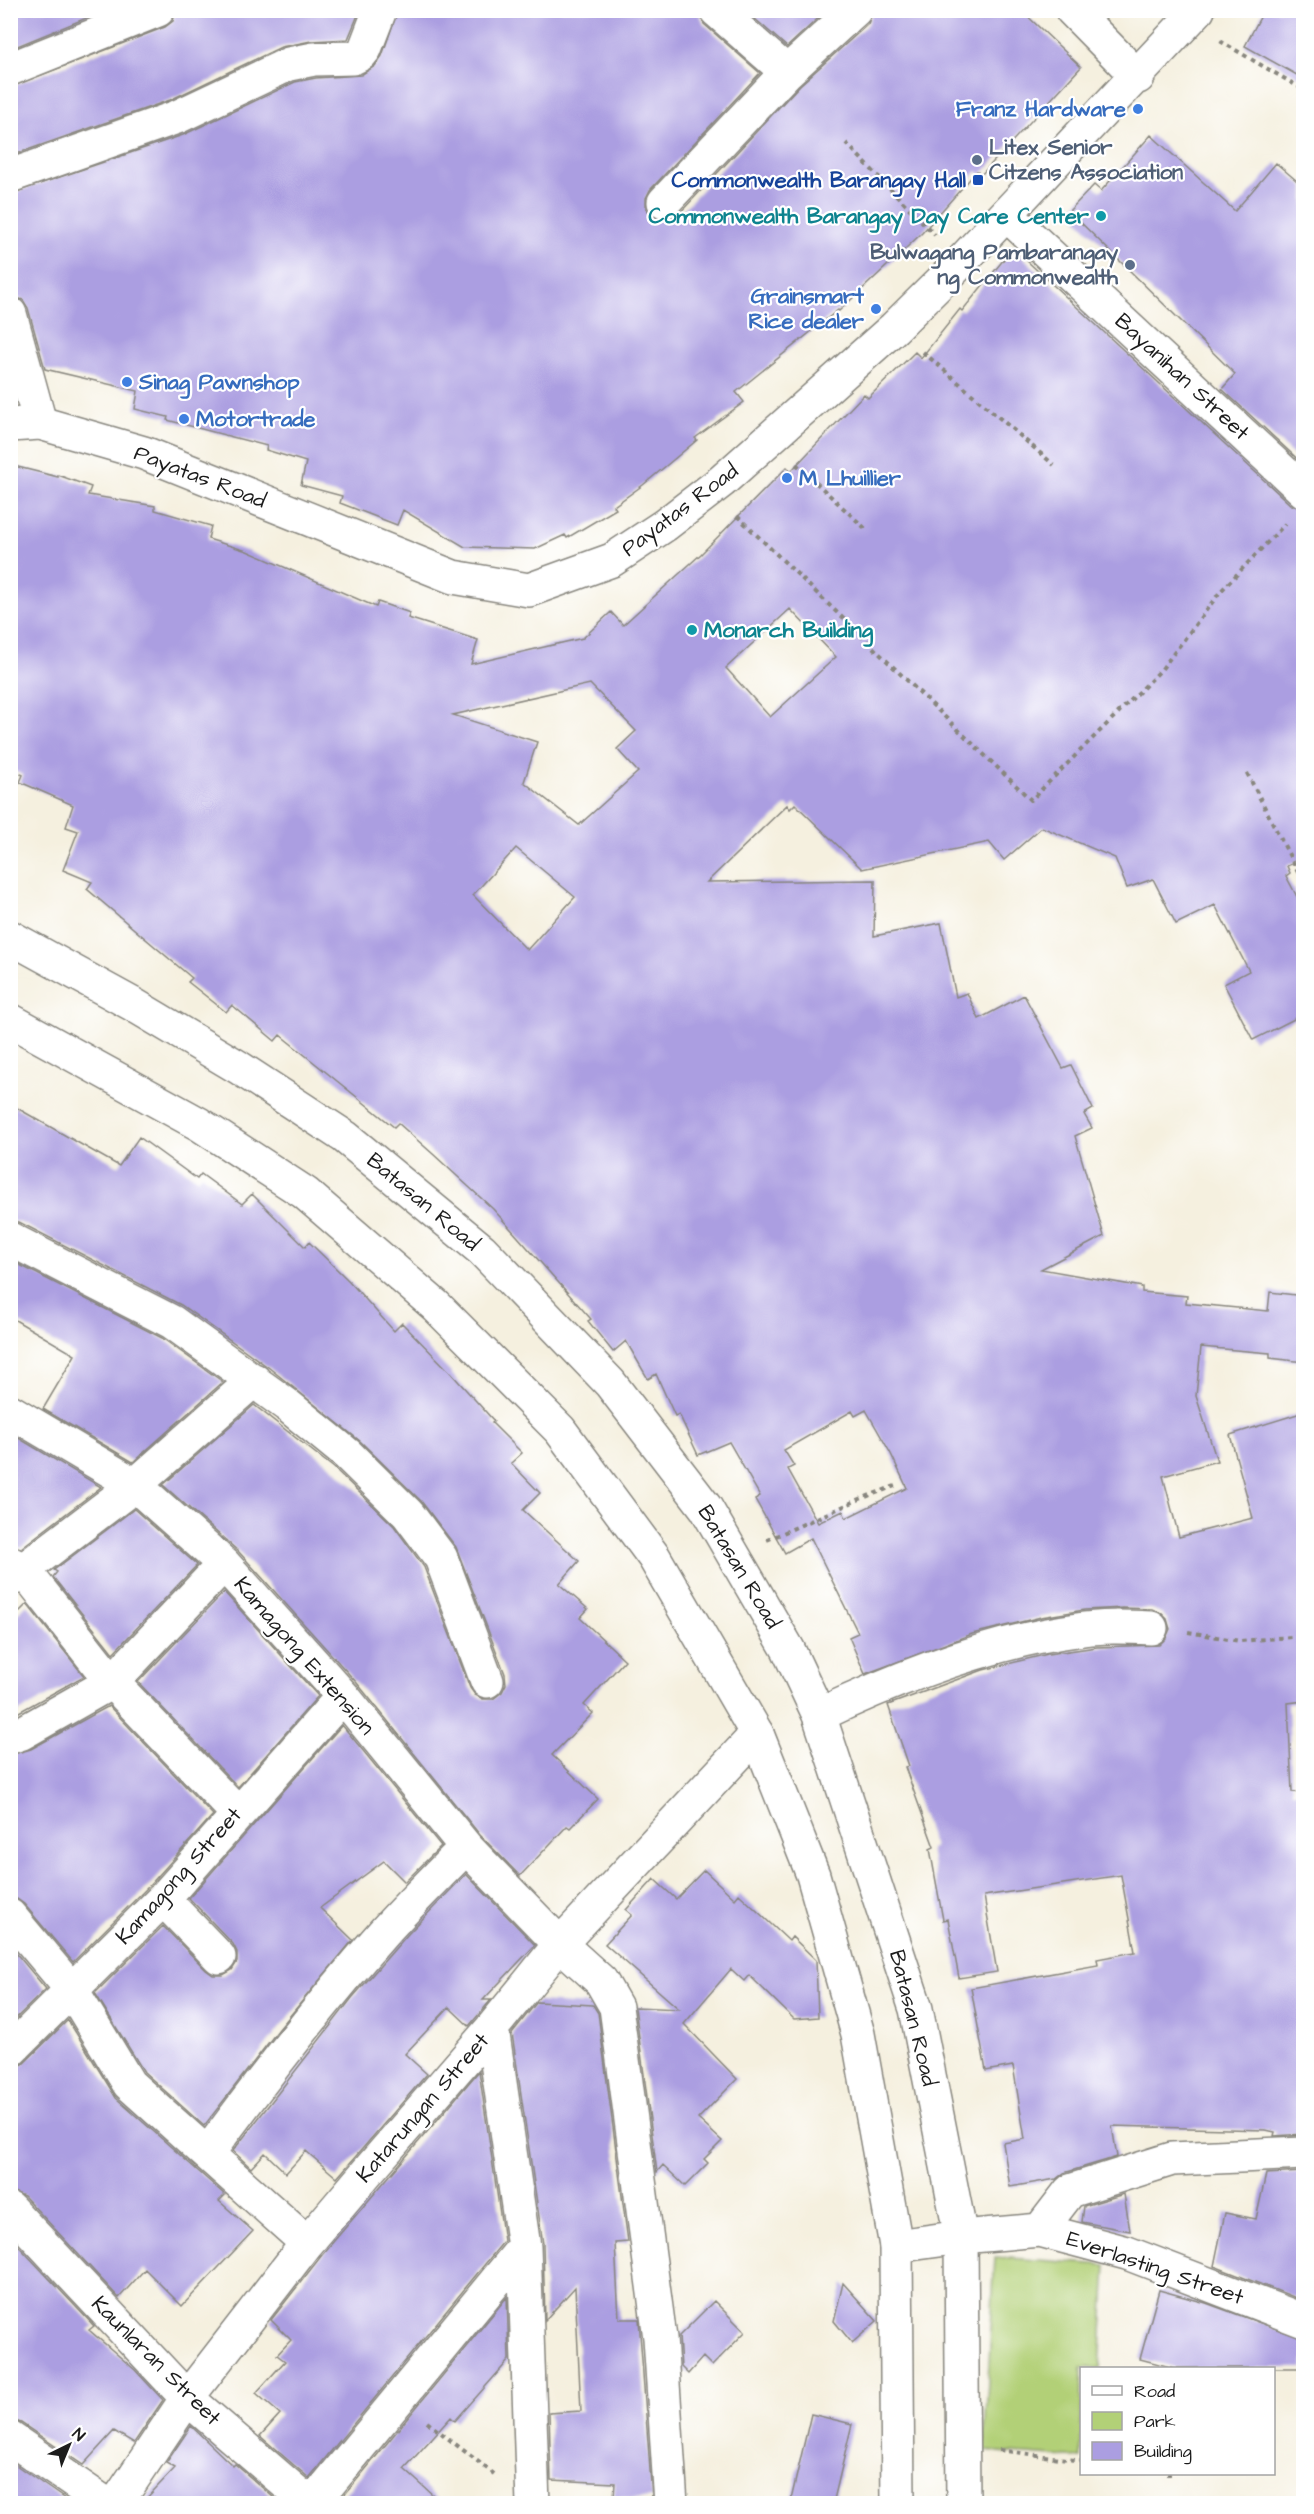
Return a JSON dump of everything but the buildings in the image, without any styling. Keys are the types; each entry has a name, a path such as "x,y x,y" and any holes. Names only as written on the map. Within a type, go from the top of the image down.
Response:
{"street":[{"path":"10,69 158,10"},
{"path":"10,176 177,117 289,64 314,59 353,58 365,49 380,10"},
{"path":"716,10 787,72"},
{"path":"664,202 787,72 855,10"},
{"path":"1072,10 1138,77"},
{"name":"Payatas Road","path":"25,424 144,453 453,577 529,590 612,560 665,525 710,490 894,327 961,262 1138,77 1193,16"},
{"name":"Bayanihan Street","path":"1007,215 1296,505"},
{"path":"10,314 25,424"},
{"name":"Batasan Road","path":"10,937 134,1005 219,1056 345,1137 482,1250 610,1383 706,1508 788,1649 819,1715 916,2009 961,2237 963,2504"},
{"path":"10,1020 199,1124 305,1193 436,1306 560,1430 654,1557 757,1734 813,1875 858,2034 896,2246 898,2504"},
{"path":"10,1239 172,1322 254,1380 347,1454 408,1514 441,1558 487,1681"},
{"path":"237,1813 112,1682 15,1571 135,1485 254,1380"},
{"name":"Kamagong Extension","path":"10,1411 135,1485 224,1564 343,1696 466,1847 560,1944 601,1981 616,2007 660,2338 671,2504"},
{"path":"10,1737 22,1733 112,1682 224,1564"},
{"path":"819,1715 911,1674 1047,1634 1116,1627 1150,1628"},
{"name":"Kamagong Street","path":"10,2051 163,1899 343,1696"},
{"name":"Katarungan Street","path":"116,2504 187,2398 307,2243 492,2028 560,1944 757,1734"},
{"path":"208,2153 275,2061 329,1996 384,1932 466,1847"},
{"path":"163,1899 219,1957"},
{"path":"10,1916 72,1990 129,2084 307,2243"},
{"path":"492,2028 524,2247 533,2504"},
{"path":"1040,2230 1070,2191 1172,2159 1304,2153"},
{"name":"Kaunlaran Street","path":"10,2209 187,2398 298,2500"},
{"name":"Everlasting Street","path":"896,2246 1040,2230 1127,2253 1304,2321"},
{"path":"298,2500 398,2399 524,2247"},
{"path":"10,2438 106,2504"}],"path":[{"path":"1193,16 1304,90"},
{"path":"846,143 961,262"},
{"path":"894,327 1054,465"},
{"path":"770,438 868,531"},
{"path":"710,490 1031,800 1161,670 1220,592 1296,505"},
{"path":"1246,773 1304,884"},
{"path":"734,1555 860,1499 895,1486"},
{"path":"1150,1628 1240,1641 1304,1636"},
{"path":"398,2399 496,2476"},
{"path":"962,2445 1080,2461"}],"green space":[{"path":"995,2257 1106,2265 1100,2367 1080,2367 1080,2458 984,2451"}],"place":[{"name":"Franz Hardware","path":"1138,109"},
{"name":"Litex Senior Citzens Association","path":"977,160"},
{"name":"Commonwealth Barangay Hall","path":"978,180"},
{"name":"Commonwealth Barangay Day Care Center","path":"1101,216"},
{"name":"Bulwagang Pambarangay ng Commonwealth","path":"1130,265"},
{"name":"Grainsmart Rice dealer","path":"876,309"},
{"name":"Sinag Pawnshop","path":"127,382"},
{"name":"Motortrade","path":"184,419"},
{"name":"M Lhuillier","path":"787,478"},
{"name":"Monarch Building","path":"692,630"}]}
